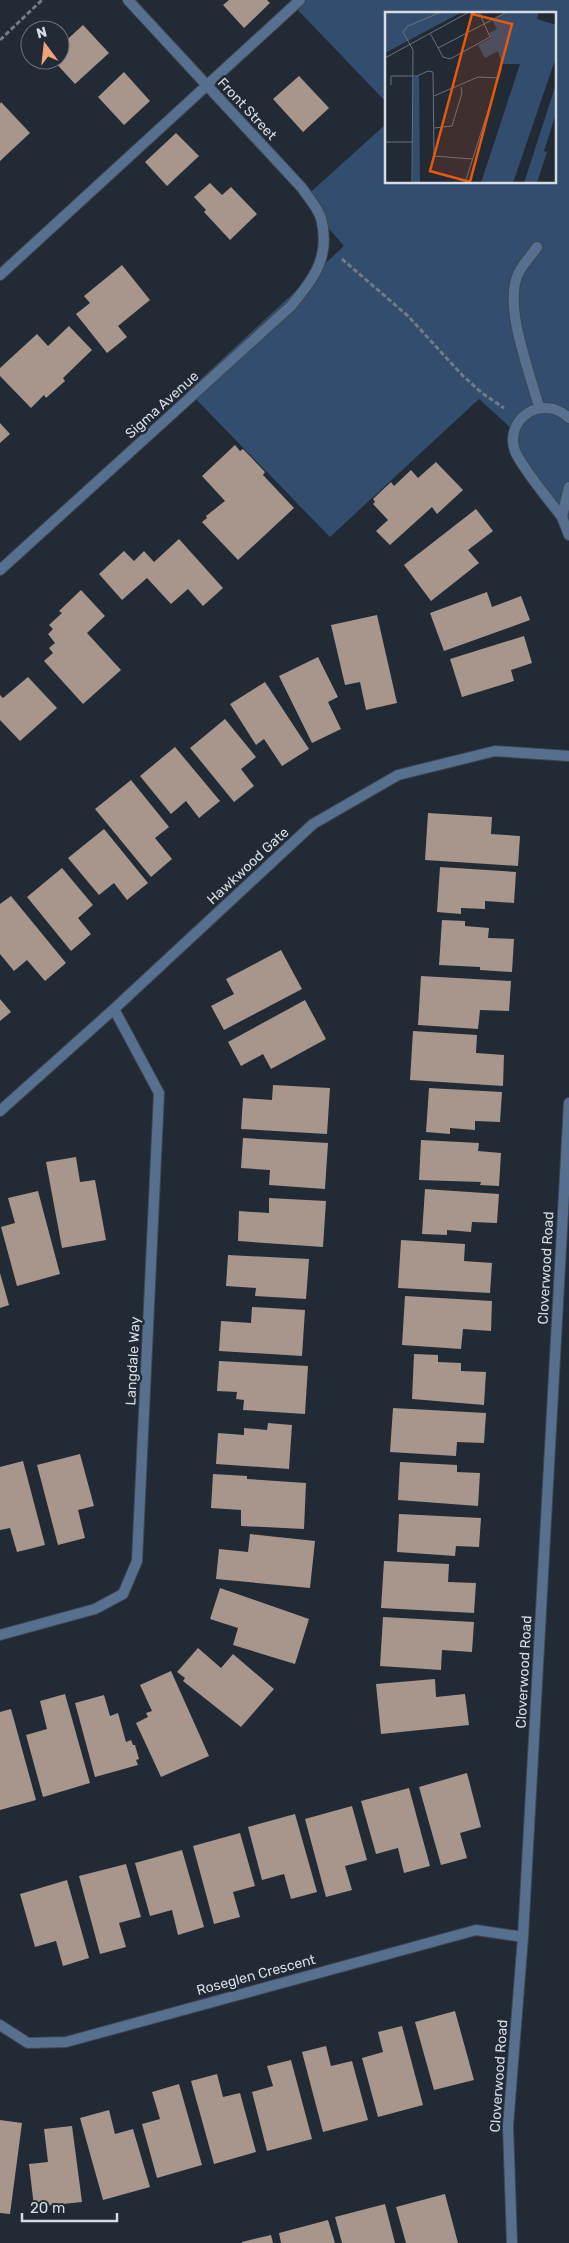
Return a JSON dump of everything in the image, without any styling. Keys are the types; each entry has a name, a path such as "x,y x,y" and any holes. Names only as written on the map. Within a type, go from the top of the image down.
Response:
{"street":[{"name":"Front Street","path":"128,0 302,188 320,216 325,248"},
{"path":"0,275 206,84 300,0"},
{"path":"537,247 518,273 514,290 513,313 539,407"},
{"name":"Sigma Avenue","path":"0,570 291,306 314,279 325,248"},
{"path":"569,418 557,409 539,407 522,417 514,435 515,450 562,517 569,535"},
{"path":"562,517 569,487"},
{"name":"Hawkwood Gate","path":"0,1111 114,1009 313,824 398,775 495,751 569,756"},
{"name":"Langdale Way","path":"0,1635 95,1609 123,1594 137,1560 159,1093 114,1009"},
{"name":"Cloverwood Road","path":"512,2243 508,2126 523,1937 569,1103"},
{"name":"Roseglen Crescent","path":"0,2025 28,2043 66,2042 476,1930 523,1937"}],"path":[{"path":"0,40 42,0"},
{"path":"351,265 374,288 408,316 482,394 499,406 522,417"}],"shaded area":[{"path":"302,0 569,0 569,535 522,462 514,431 479,399 330,537 188,391 344,246 303,199 385,125 385,184 556,184 556,12 385,12 385,101 294,6"}],"building":[{"path":"229,0 267,0 270,3 244,28 223,5"},
{"path":"83,25 109,53 75,84 62,70 70,70 70,37"},
{"path":"124,72 150,101 124,125 98,97"},
{"path":"299,76 329,108 303,132 273,99"},
{"path":"1,102 30,133 0,161 0,104"},
{"path":"176,133 199,156 167,186 145,162"},
{"path":"210,183 222,195 231,187 257,214 230,240 204,212 206,210 194,197"},
{"path":"122,265 150,300 118,326 127,337 107,353 76,314 90,303 84,296"},
{"path":"69,326 92,350 63,378 65,381 46,398 44,395 31,408 0,376 0,368 37,334 48,346"},
{"path":"0,423 10,434 0,443"},
{"path":"235,445 240,451 243,449 265,472 263,475 294,508 238,560 202,522 207,518 206,516 225,501 202,476"},
{"path":"436,462 463,490 437,514 432,507 390,545 376,531 388,520 373,504 375,502 373,499 391,482 394,486 411,470 418,478"},
{"path":"476,509 493,531 468,550 479,563 431,601 404,565"},
{"path":"179,539 223,588 203,606 188,589 171,604 147,578 122,600 99,574 124,551 134,561 144,551 154,562"},
{"path":"81,590 105,616 87,633 121,670 83,704 44,661 53,653 49,648 55,643 48,634 53,629 49,625 62,613 59,611"},
{"path":"487,592 492,607 521,596 530,620 444,651 430,613"},
{"path":"377,615 397,703 366,710 360,682 345,685 331,625"},
{"path":"524,636 532,663 511,670 514,681 462,697 450,659"},
{"path":"318,657 338,697 328,702 341,729 312,743 279,676"},
{"path":"28,677 57,708 20,741 0,720 0,695 3,698"},
{"path":"265,682 309,749 282,766 264,739 256,745 230,704"},
{"path":"225,719 256,757 241,769 254,786 234,802 190,748"},
{"path":"175,747 220,801 199,818 186,801 171,814 140,776"},
{"path":"131,780 169,827 155,838 172,859 151,877 95,809"},
{"path":"428,813 492,817 491,834 520,836 518,866 425,860"},
{"path":"104,829 148,883 127,900 114,883 99,895 68,858"},
{"path":"440,867 516,872 514,903 485,901 485,909 461,908 461,914 437,912"},
{"path":"62,868 93,905 78,918 91,934 71,951 27,897"},
{"path":"11,896 66,963 45,981 27,960 14,971 0,954 0,904"},
{"path":"442,920 465,921 465,926 489,928 488,938 514,939 512,972 480,970 480,967 439,965"},
{"path":"281,950 302,989 224,1030 211,1006 234,994 226,979"},
{"path":"421,976 511,981 509,1011 480,1010 478,1029 418,1025"},
{"path":"0,999 11,1012 0,1021"},
{"path":"305,1000 326,1039 271,1069 263,1054 241,1066 228,1042"},
{"path":"413,1031 477,1035 476,1053 504,1055 503,1086 410,1080"},
{"path":"273,1085 330,1088 327,1134 241,1129 243,1098 272,1100"},
{"path":"429,1088 502,1092 500,1122 475,1121 475,1130 450,1128 450,1134 426,1132"},
{"path":"243,1138 328,1143 325,1189 269,1185 270,1170 241,1168"},
{"path":"421,1140 479,1143 478,1151 501,1153 499,1186 480,1185 481,1182 419,1180"},
{"path":"76,1157 80,1182 95,1180 106,1240 62,1248 46,1162"},
{"path":"425,1189 499,1194 497,1223 472,1222 471,1232 447,1230 447,1235 422,1234"},
{"path":"38,1191 60,1274 17,1286 1,1227 15,1223 8,1198"},
{"path":"269,1198 326,1201 323,1247 238,1241 239,1211 269,1213"},
{"path":"401,1240 465,1244 464,1261 492,1263 490,1293 398,1288"},
{"path":"228,1255 309,1259 306,1299 255,1296 256,1288 226,1286"},
{"path":"0,1273 9,1305 0,1308"},
{"path":"405,1296 492,1301 491,1331 463,1329 461,1349 402,1345"},
{"path":"252,1307 305,1310 302,1356 219,1351 221,1321 251,1323"},
{"path":"414,1354 438,1355 438,1362 461,1363 461,1371 486,1372 484,1405 412,1399"},
{"path":"219,1361 308,1366 305,1414 243,1410 244,1400 236,1399 237,1392 217,1391"},
{"path":"393,1408 486,1413 484,1443 457,1442 456,1456 390,1452"},
{"path":"268,1423 292,1425 289,1469 216,1464 218,1433 244,1435 244,1428 267,1430"},
{"path":"80,1454 94,1506 78,1510 85,1538 58,1545 37,1465"},
{"path":"23,1461 45,1545 17,1552 10,1528 0,1530 0,1467"},
{"path":"400,1462 457,1465 457,1472 480,1473 478,1506 398,1500"},
{"path":"213,1474 247,1476 247,1479 306,1483 304,1529 241,1526 241,1510 211,1508"},
{"path":"399,1514 481,1518 479,1547 456,1546 455,1556 397,1552"},
{"path":"250,1534 315,1541 310,1588 216,1579 219,1549 248,1552"},
{"path":"384,1561 449,1564 448,1582 476,1583 474,1613 381,1608"},
{"path":"220,1588 309,1619 295,1664 233,1645 238,1628 210,1619"},
{"path":"383,1617 474,1622 472,1652 442,1650 441,1670 380,1666"},
{"path":"198,1648 221,1668 233,1654 274,1689 241,1727 183,1681 185,1678 177,1672"},
{"path":"171,1671 209,1756 161,1777 136,1723 148,1717 146,1713 152,1711 140,1685"},
{"path":"435,1679 436,1697 465,1694 469,1725 381,1734 376,1684"},
{"path":"65,1694 90,1783 43,1797 26,1735 47,1729 40,1701"},
{"path":"104,1695 110,1716 118,1713 126,1742 131,1740 133,1745 135,1745 139,1759 136,1760 138,1765 95,1777 75,1703"},
{"path":"11,1709 36,1800 0,1810 0,1712"},
{"path":"467,1773 481,1827 460,1833 467,1858 441,1865 419,1787"},
{"path":"409,1788 430,1866 404,1873 398,1848 376,1854 361,1801"},
{"path":"352,1806 367,1860 345,1866 352,1890 326,1897 305,1819"},
{"path":"295,1814 317,1892 291,1899 284,1874 262,1880 248,1827"},
{"path":"240,1833 255,1886 233,1892 240,1917 214,1924 193,1846"},
{"path":"182,1850 204,1927 178,1935 172,1910 150,1916 135,1863"},
{"path":"126,1864 141,1917 119,1923 126,1947 100,1954 79,1876"},
{"path":"67,1880 89,1958 63,1966 56,1941 35,1947 20,1894"},
{"path":"455,2011 474,2080 434,2090 415,2022"},
{"path":"402,2026 423,2105 378,2117 362,2058 383,2052 378,2032"},
{"path":"326,2046 331,2066 352,2061 368,2120 323,2132 302,2052"},
{"path":"291,2060 312,2139 267,2151 252,2092 273,2086 267,2066"},
{"path":"217,2074 223,2097 240,2093 256,2152 214,2164 191,2081"},
{"path":"179,2084 202,2165 157,2178 142,2124 160,2119 152,2092"},
{"path":"109,2110 115,2134 133,2129 150,2187 103,2200 80,2118"},
{"path":"0,2120 22,2123 10,2214 0,2213"},
{"path":"72,2126 82,2202 34,2207 29,2164 48,2162 44,2129"},
{"path":"445,2194 458,2243 406,2243 396,2207"},
{"path":"385,2204 395,2243 342,2243 335,2217"},
{"path":"328,2220 335,2243 281,2243 279,2233"},
{"path":"271,2235 273,2243 242,2243 242,2242"}]}
